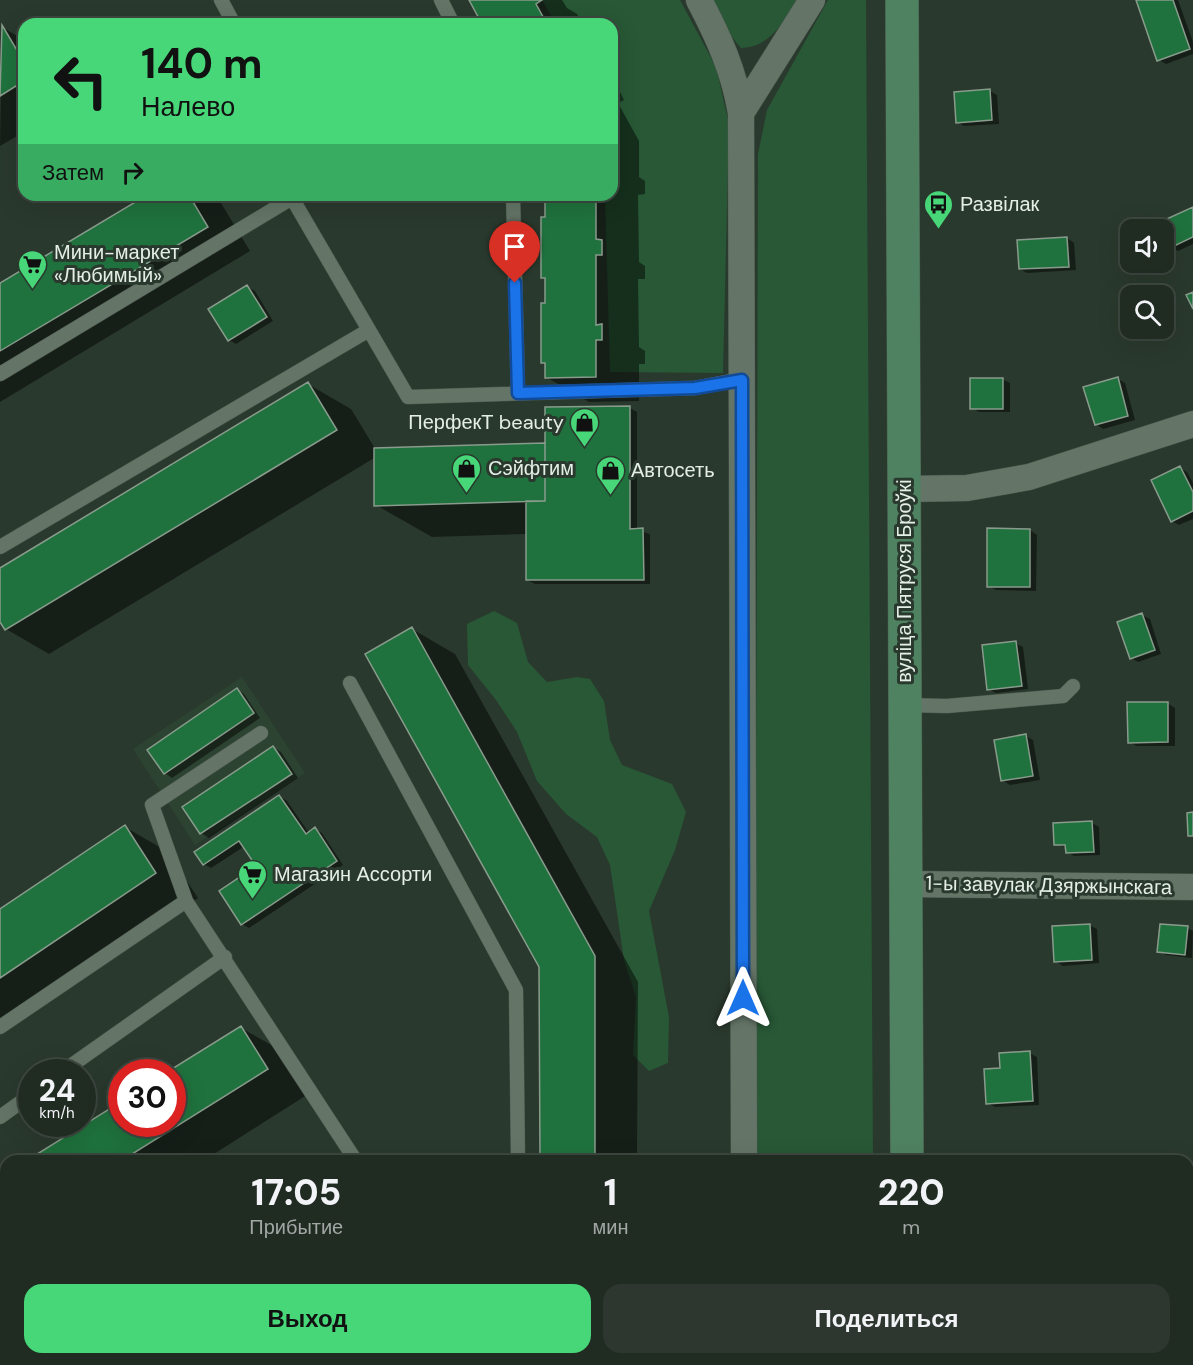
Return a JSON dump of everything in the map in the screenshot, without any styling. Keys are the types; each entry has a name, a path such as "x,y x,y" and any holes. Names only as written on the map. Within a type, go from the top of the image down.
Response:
{"main road":[{"name":"вуліца Пятруся Броўкі","path":"902,0 907,1155"}],"street":[{"path":"699,0 736,79 741,113 744,1155"},
{"path":"741,113 812,0"},
{"path":"903,489 967,488 1029,477 1193,424"},
{"name":"1-ы завулак Дзяржынскага","path":"906,884 1193,887"}],"lane":[{"path":"221,0 231,18"},
{"path":"441,0 450,18"},
{"path":"0,374 284,201"},
{"path":"295,201 408,397 695,388 742,380"},
{"path":"513,201 518,393"},
{"path":"0,547 369,330"},
{"path":"350,683 516,990 518,1155"},
{"path":"905,705 947,706 1063,696 1073,686"},
{"path":"261,733 152,805 186,901 225,957 353,1155"},
{"path":"0,1027 186,901"},
{"path":"80,1059 225,957"},
{"path":"0,1117 18,1104"}],"shaded area":[{"path":"242,677 305,773 195,845 133,749"}],"green space":[{"path":"542,0 680,0 716,67 729,124 723,373 610,372 605,201 618,201 618,18 552,18"},
{"path":"712,0 799,0 781,25 768,38 751,47 741,48 731,36"},
{"path":"828,0 866,0 873,1155 755,1155 758,154 767,110"},
{"path":"494,611 517,623 528,662 547,682 577,677 590,679 604,701 610,740 622,765 672,784 686,812 675,850 649,911 669,1017 668,1063 649,1071 633,1055 636,997 624,960 610,865 597,837 566,814 537,781 517,732 496,700 468,665 467,624"}],"building":[{"path":"469,0 542,0 536,4 544,18 479,18"},
{"path":"1136,0 1173,0 1190,49 1157,61"},
{"path":"2,25 18,52 18,85 0,96"},
{"path":"990,89 992,120 956,123 954,92"},
{"path":"137,201 193,201 208,227 0,351 0,283"},
{"path":"545,201 596,201 596,239 602,240 602,255 596,255 596,325 602,324 602,340 596,340 596,377 545,378 545,363 541,363 541,303 545,303 545,278 541,278 541,217 545,217"},
{"path":"1193,207 1193,237 1174,246 1174,219 1167,219"},
{"path":"1067,237 1069,267 1019,269 1017,240"},
{"path":"247,285 267,317 228,341 208,309"},
{"path":"1193,292 1193,309 1186,295"},
{"path":"1118,377 1128,416 1095,425 1083,387"},
{"path":"970,378 1003,378 1003,409 970,409"},
{"path":"308,382 337,430 5,630 0,622 0,568"},
{"path":"630,406 630,529 643,528 644,580 526,580 526,501 545,501 545,407"},
{"path":"545,443 545,501 374,506 374,448"},
{"path":"1180,466 1193,492 1193,511 1171,522 1151,480"},
{"path":"987,528 1030,529 1030,587 987,587"},
{"path":"1142,613 1155,650 1130,659 1117,622"},
{"path":"412,627 595,956 595,1155 540,1155 539,967 365,654"},
{"path":"1016,641 1022,686 987,690 982,645"},
{"path":"237,688 254,713 164,774 147,750"},
{"path":"1127,702 1168,702 1168,742 1128,743"},
{"path":"1026,734 1033,776 1001,781 994,740"},
{"path":"273,746 292,774 200,834 182,807"},
{"path":"279,795 306,834 315,827 337,861 241,925 219,891 256,866 239,841 203,865 194,852"},
{"path":"1193,812 1193,836 1188,836 1187,813"},
{"path":"1092,821 1094,852 1066,853 1065,845 1054,845 1053,823"},
{"path":"125,825 156,873 0,978 0,909"},
{"path":"1090,924 1092,960 1054,962 1052,926"},
{"path":"1160,924 1188,926 1185,955 1157,952"},
{"path":"241,1026 268,1069 186,1120 186,1060"},
{"path":"1030,1051 1033,1101 986,1104 984,1069 1000,1068 999,1053"},
{"path":"108,1110 108,1137 159,1137 131,1155 36,1155 64,1137 96,1137 96,1117"}],"place":[{"name":"Развілак","path":"939,230"},
{"name":"Мини-маркет «Любимый»","path":"33,290"},
{"name":"ПерфекТ beauty","path":"585,448"},
{"name":"Сэйфтим","path":"467,494"},
{"name":"Автосеть","path":"610,496"},
{"name":"Магазин Ассорти","path":"253,900"}],"route":[{"path":"515,283 518,393 695,388 742,380 743,998"}]}
